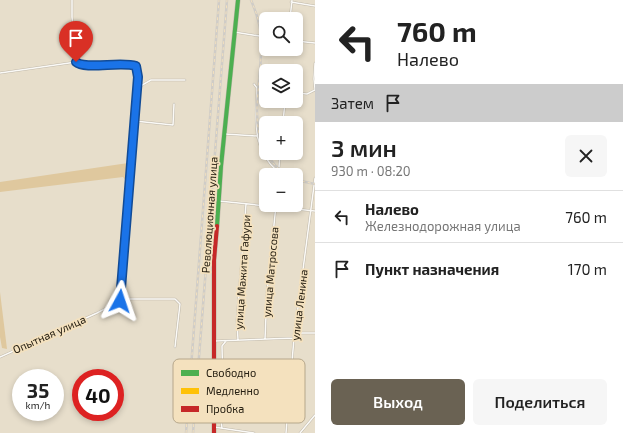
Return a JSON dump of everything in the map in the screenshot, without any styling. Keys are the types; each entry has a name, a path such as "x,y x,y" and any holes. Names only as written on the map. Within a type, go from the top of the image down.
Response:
{"main road":[{"name":"Революционная улица","path":"214,359 214,260 224,134 238,0"},
{"path":"76,62 79,65 87,66 128,64 136,66 138,77 120,301"},
{"name":"Революционная улица","path":"214,423 214,433"}],"street":[{"path":"0,73 76,62 72,0"},
{"path":"291,12 292,1 315,6"},
{"path":"234,32 259,36"},
{"path":"303,42 315,43"},
{"path":"303,94 307,94 315,90 315,63"},
{"path":"137,88 151,80 185,80"},
{"path":"254,84 258,88 256,122 257,136 263,153 275,168"},
{"path":"135,121 173,126 174,104"},
{"path":"224,134 257,136"},
{"path":"278,167 279,160"},
{"name":"улица Ленина","path":"292,359 315,178"},
{"path":"218,201 259,205"},
{"name":"улица Мажита Гафури","path":"238,340 237,320 246,204"},
{"path":"303,209 315,211"},
{"name":"улица Матросова","path":"265,339 267,293 275,212"},
{"path":"120,301 133,299 175,299 180,304 175,347"},
{"name":"Опытная улица","path":"0,356 97,313 120,301"},
{"path":"296,333 315,334"},
{"path":"214,341 294,338"},
{"path":"222,359 222,346 226,341"},
{"path":"300,433 315,415"},
{"path":"221,423 222,428"},
{"name":"улица Ленина","path":"286,433 287,423"},
{"path":"214,427 254,433"}],"shaded area":[{"path":"128,163 129,173 127,182 123,177 0,192 0,182"},
{"path":"0,292 7,349 2,348 0,337"}],"railway":[{"path":"192,359 219,0"},
{"path":"199,359 227,0"},
{"path":"251,0 261,33 261,57 257,112 258,129 263,146 272,161 279,168"},
{"path":"303,181 315,184"},
{"path":"186,433 187,423"},
{"path":"193,433 194,423"}],"traffic: fast":[{"path":"217,226 221,166 238,0"}],"traffic: slow":[{"path":"76,62 97,66 136,66 138,77 120,301"}],"traffic: jam":[{"path":"214,359 214,260 217,226"},
{"path":"214,423 214,433"}],"route":[{"path":"76,62 79,65 87,66 128,64 136,66 138,77 120,301"}]}
